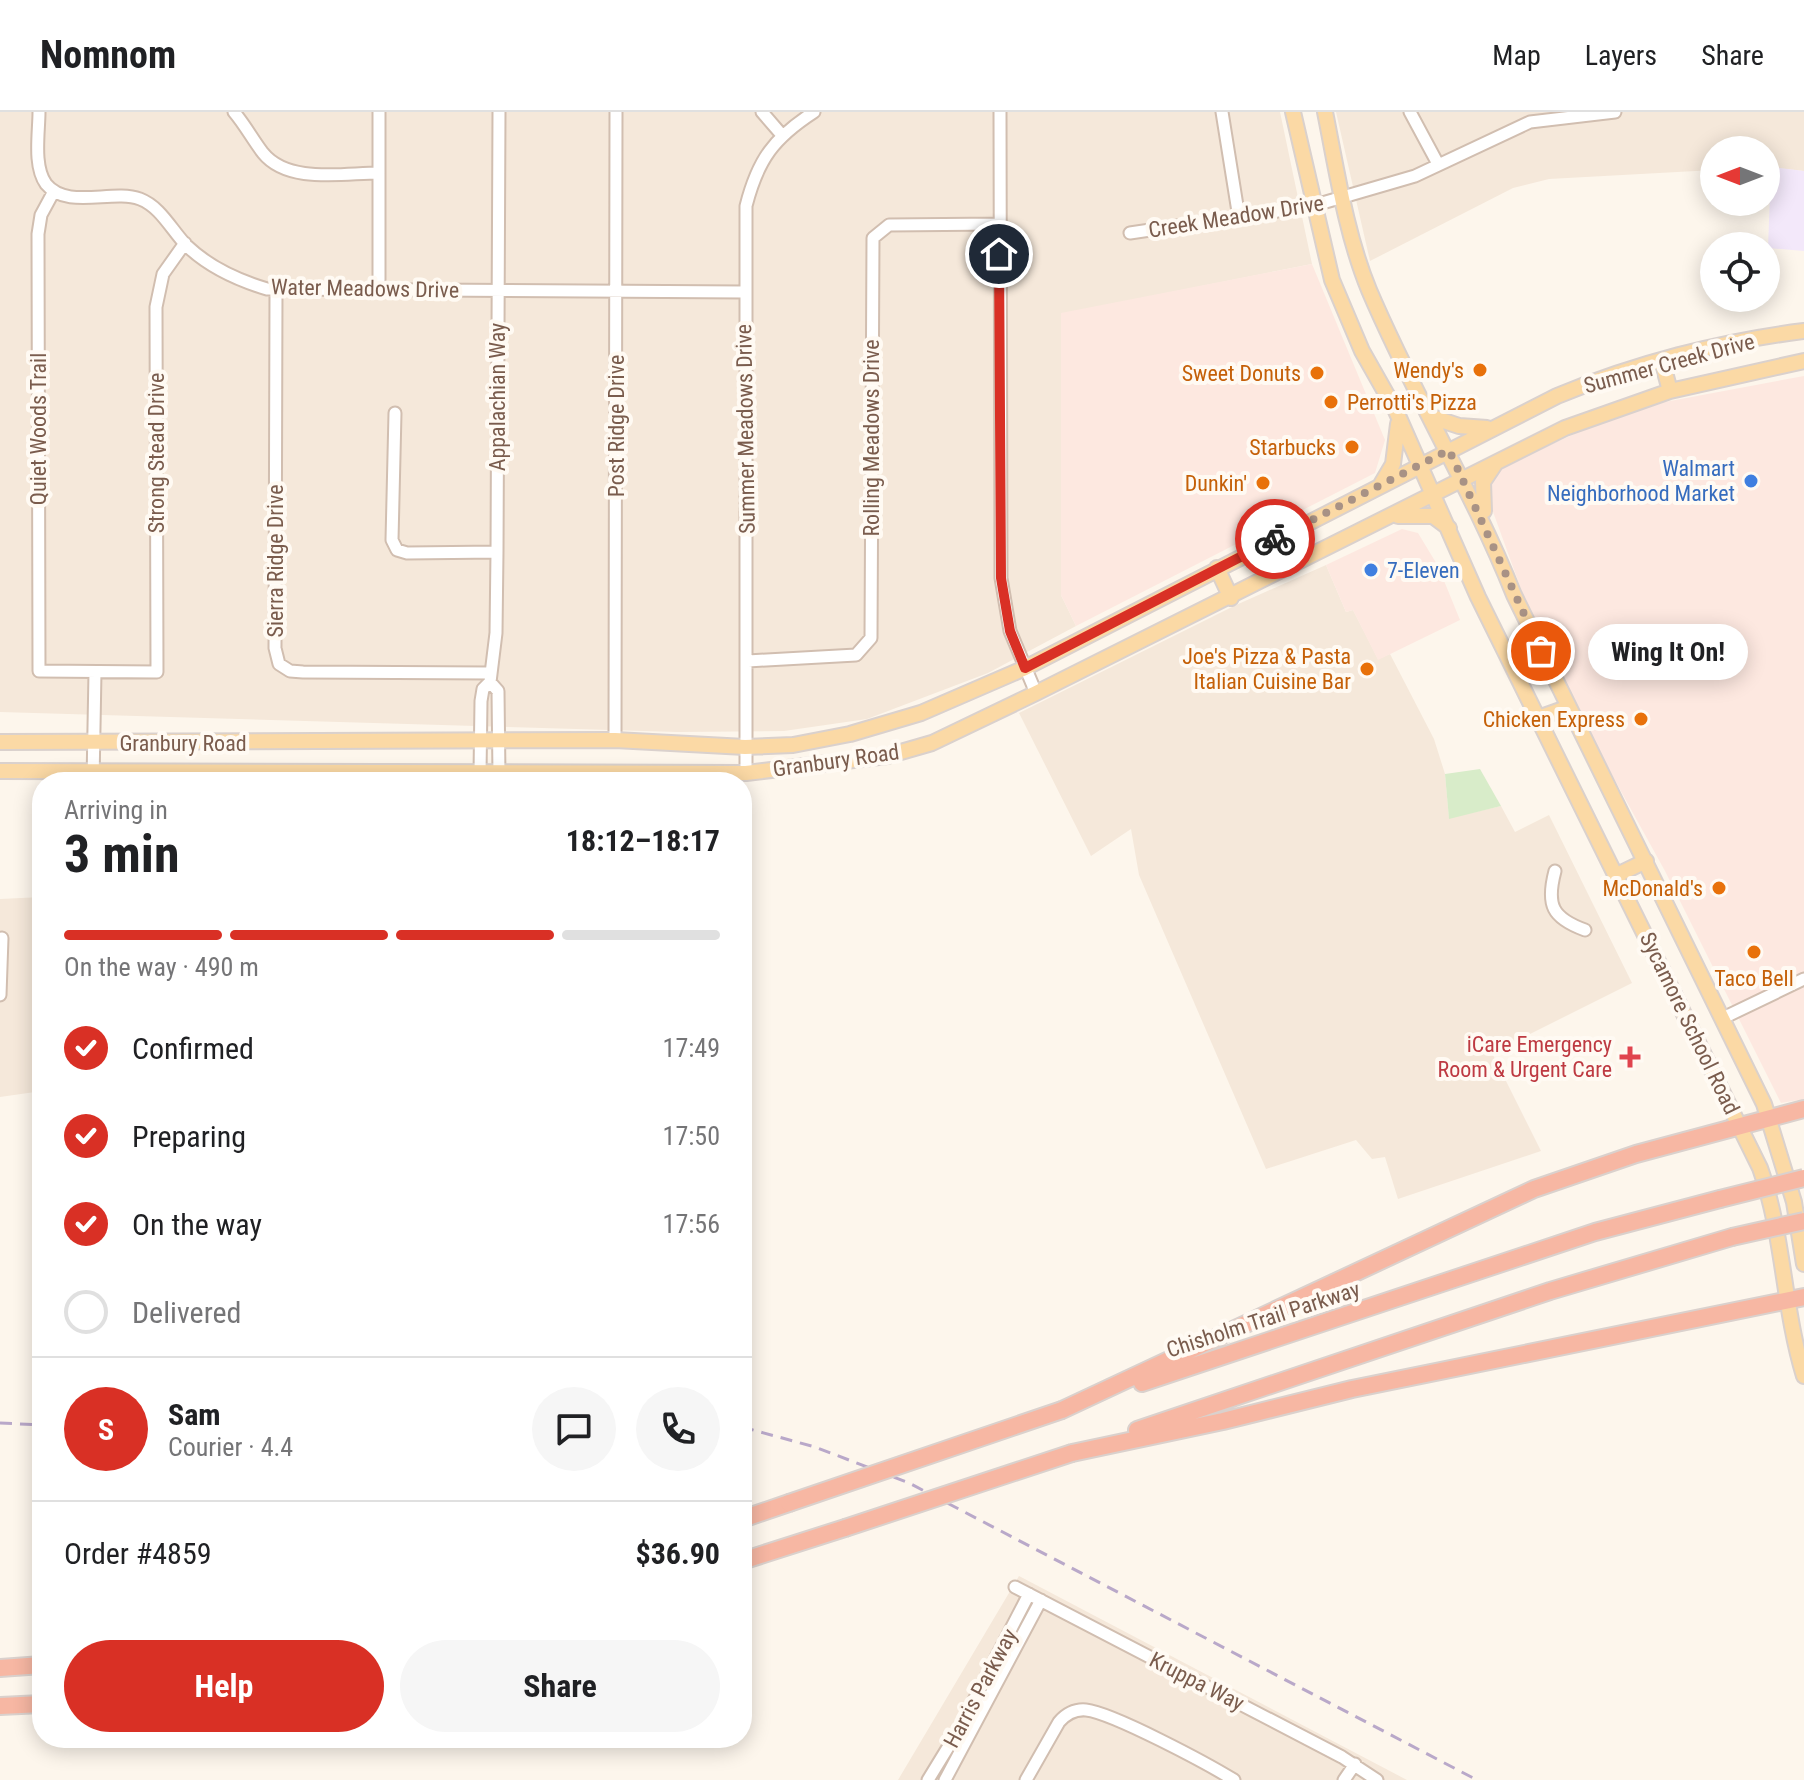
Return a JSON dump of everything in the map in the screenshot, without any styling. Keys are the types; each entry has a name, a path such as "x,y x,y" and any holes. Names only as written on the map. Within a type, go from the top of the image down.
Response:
{"highway":[{"path":"1062,1410 1282,1309 1496,1204 1615,1160 1804,1109"},
{"name":"Chisholm Trail Parkway","path":"752,1516 1595,1232 1804,1178"},
{"path":"752,1558 1550,1291 1732,1237 1804,1221"},
{"path":"1072,1453 1223,1421 1352,1389 1804,1297"},
{"path":"0,1668 32,1666"},
{"path":"0,1706 32,1704"}],"main road":[{"name":"Sycamore School Road","path":"1293,112 1312,206 1332,280 1362,351 1396,411 1478,597 1740,1124 1773,1206 1785,1301 1804,1376"},
{"name":"Sycamore School Road","path":"1325,112 1342,198 1370,292 1487,527 1514,595 1757,1087 1794,1202 1804,1264"},
{"name":"Summer Creek Drive","path":"1025,668 1378,489 1421,464 1600,378 1743,341 1804,331"},
{"path":"1662,361 1670,391"},
{"name":"Summer Creek Drive","path":"1036,693 1231,598 1565,428 1670,391 1804,361"},
{"path":"1378,489 1397,452 1396,411"},
{"path":"1432,417 1476,429 1495,427"},
{"path":"1487,527 1481,494 1488,472 1498,461"},
{"path":"1390,516 1423,513 1433,516 1450,529"},
{"path":"1217,568 1231,598"},
{"name":"Granbury Road","path":"0,742 615,740 745,747 793,745 850,734 921,713 1025,668"},
{"name":"Granbury Road","path":"752,772 887,756 932,743 1036,693"},
{"path":"1538,718 1569,707"},
{"name":"Granbury Road","path":"0,771 32,773"},
{"path":"1617,875 1646,861"}],"street":[{"path":"39,112 40,170 54,191"},
{"path":"234,112 264,154 281,167 299,173 379,173"},
{"path":"379,112 379,290"},
{"name":"Appalachian Way","path":"480,772 483,689 490,678 496,633 499,112"},
{"name":"Post Ridge Drive","path":"615,740 616,112"},
{"path":"762,112 781,134"},
{"name":"Summer Meadows Drive","path":"746,772 746,206 753,178 781,134 814,112"},
{"path":"1000,112 1001,578 1010,631 1036,693"},
{"path":"1222,112 1239,218"},
{"path":"1410,112 1438,164"},
{"name":"Creek Meadow Drive","path":"1130,233 1312,206 1415,176 1530,122 1615,112"},
{"name":"Water Meadows Drive","path":"54,191 67,196 122,196 141,200 157,210 185,243 228,275 276,291 497,289 744,292"},
{"name":"Quiet Woods Trail","path":"54,191 44,206 38,234 39,671 95,672"},
{"name":"Rolling Meadows Drive","path":"748,661 856,655 871,638 873,238 889,225 999,224"},
{"name":"Strong Stead Drive","path":"95,672 157,672 157,297 167,267 185,243"},
{"name":"Sierra Ridge Drive","path":"276,291 275,648 279,664 290,671 303,672 490,678"},
{"path":"395,413 392,540 397,550 407,553 497,552"},
{"path":"93,772 95,672"},
{"name":"Appalachian Way","path":"490,678 498,691 499,772"},
{"path":"1555,871 1549,893 1554,911 1567,923 1585,930"},
{"path":"0,995 2,938"},
{"path":"1723,1018 1804,979"},
{"name":"Kruppa Way","path":"1015,1587 1355,1764 1377,1780"},
{"name":"Harris Parkway","path":"928,1780 958,1731 1029,1594"},
{"name":"Harris Parkway","path":"945,1780 1041,1600"},
{"path":"1026,1780 1059,1722 1075,1711 1093,1711 1220,1776 1234,1780"},
{"path":"1344,1780 1355,1764"}],"shaded area":[{"path":"0,112 1280,112 1312,264 1061,314 1061,595 1076,626 988,673 867,719 784,731 678,732 0,712"},
{"path":"1336,112 1804,112 1804,171 1780,168 1780,136 1700,136 1700,171 1549,179 1513,188 1370,261"},
{"path":"1780,168 1804,171 1804,251 1780,249 1780,232 1769,232 1769,216 1780,216"},
{"path":"1312,264 1385,440 1375,473 1076,626 1061,595 1061,313"},
{"path":"1804,376 1804,1099 1781,1103 1665,871 1586,728 1525,600 1488,498 1489,484 1498,469 1583,430 1654,404"},
{"path":"1402,529 1418,533 1438,566 1460,620 1378,660 1353,610 1346,612 1326,565"},
{"path":"1326,565 1346,612 1353,610 1378,659 1390,654 1434,739 1445,774 1449,818 1501,806 1515,832 1549,815 1632,983 1492,1053 1541,1151 1398,1199 1385,1157 1372,1159 1356,1140 1266,1169 1139,875 1131,829 1091,856 1019,713 1236,605"},
{"path":"32,897 32,1092 0,1097 0,899"},
{"path":"1019,1576 1407,1780 898,1780"}],"green space":[{"path":"1480,769 1501,806 1449,819 1445,774"}],"railway":[{"path":"0,1423 32,1425"},
{"path":"752,1430 815,1447 909,1483 1477,1780"}],"way so far":[{"path":"1275,539 1449,450 1487,527 1541,651"}],"place":[{"name":"Wendy's","path":"1480,370"},
{"name":"Sweet Donuts","path":"1317,373"},
{"name":"Perrotti's Pizza","path":"1331,402"},
{"name":"Starbucks","path":"1352,447"},
{"name":"Walmart Neighborhood Market","path":"1751,481"},
{"name":"Dunkin'","path":"1263,483"},
{"name":"7-Eleven","path":"1371,570"},
{"name":"Wing It On!","path":"1541,651"},
{"name":"Joe's Pizza & Pasta Italian Cuisine Bar","path":"1367,669"},
{"name":"Chicken Express","path":"1641,719"},
{"name":"McDonald's","path":"1719,888"},
{"name":"Taco Bell","path":"1754,952"},
{"name":"iCare Emergency Room & Urgent Care","path":"1630,1057"}],"route":[{"path":"999,254 1001,578 1010,631 1025,668 1275,539"}]}
